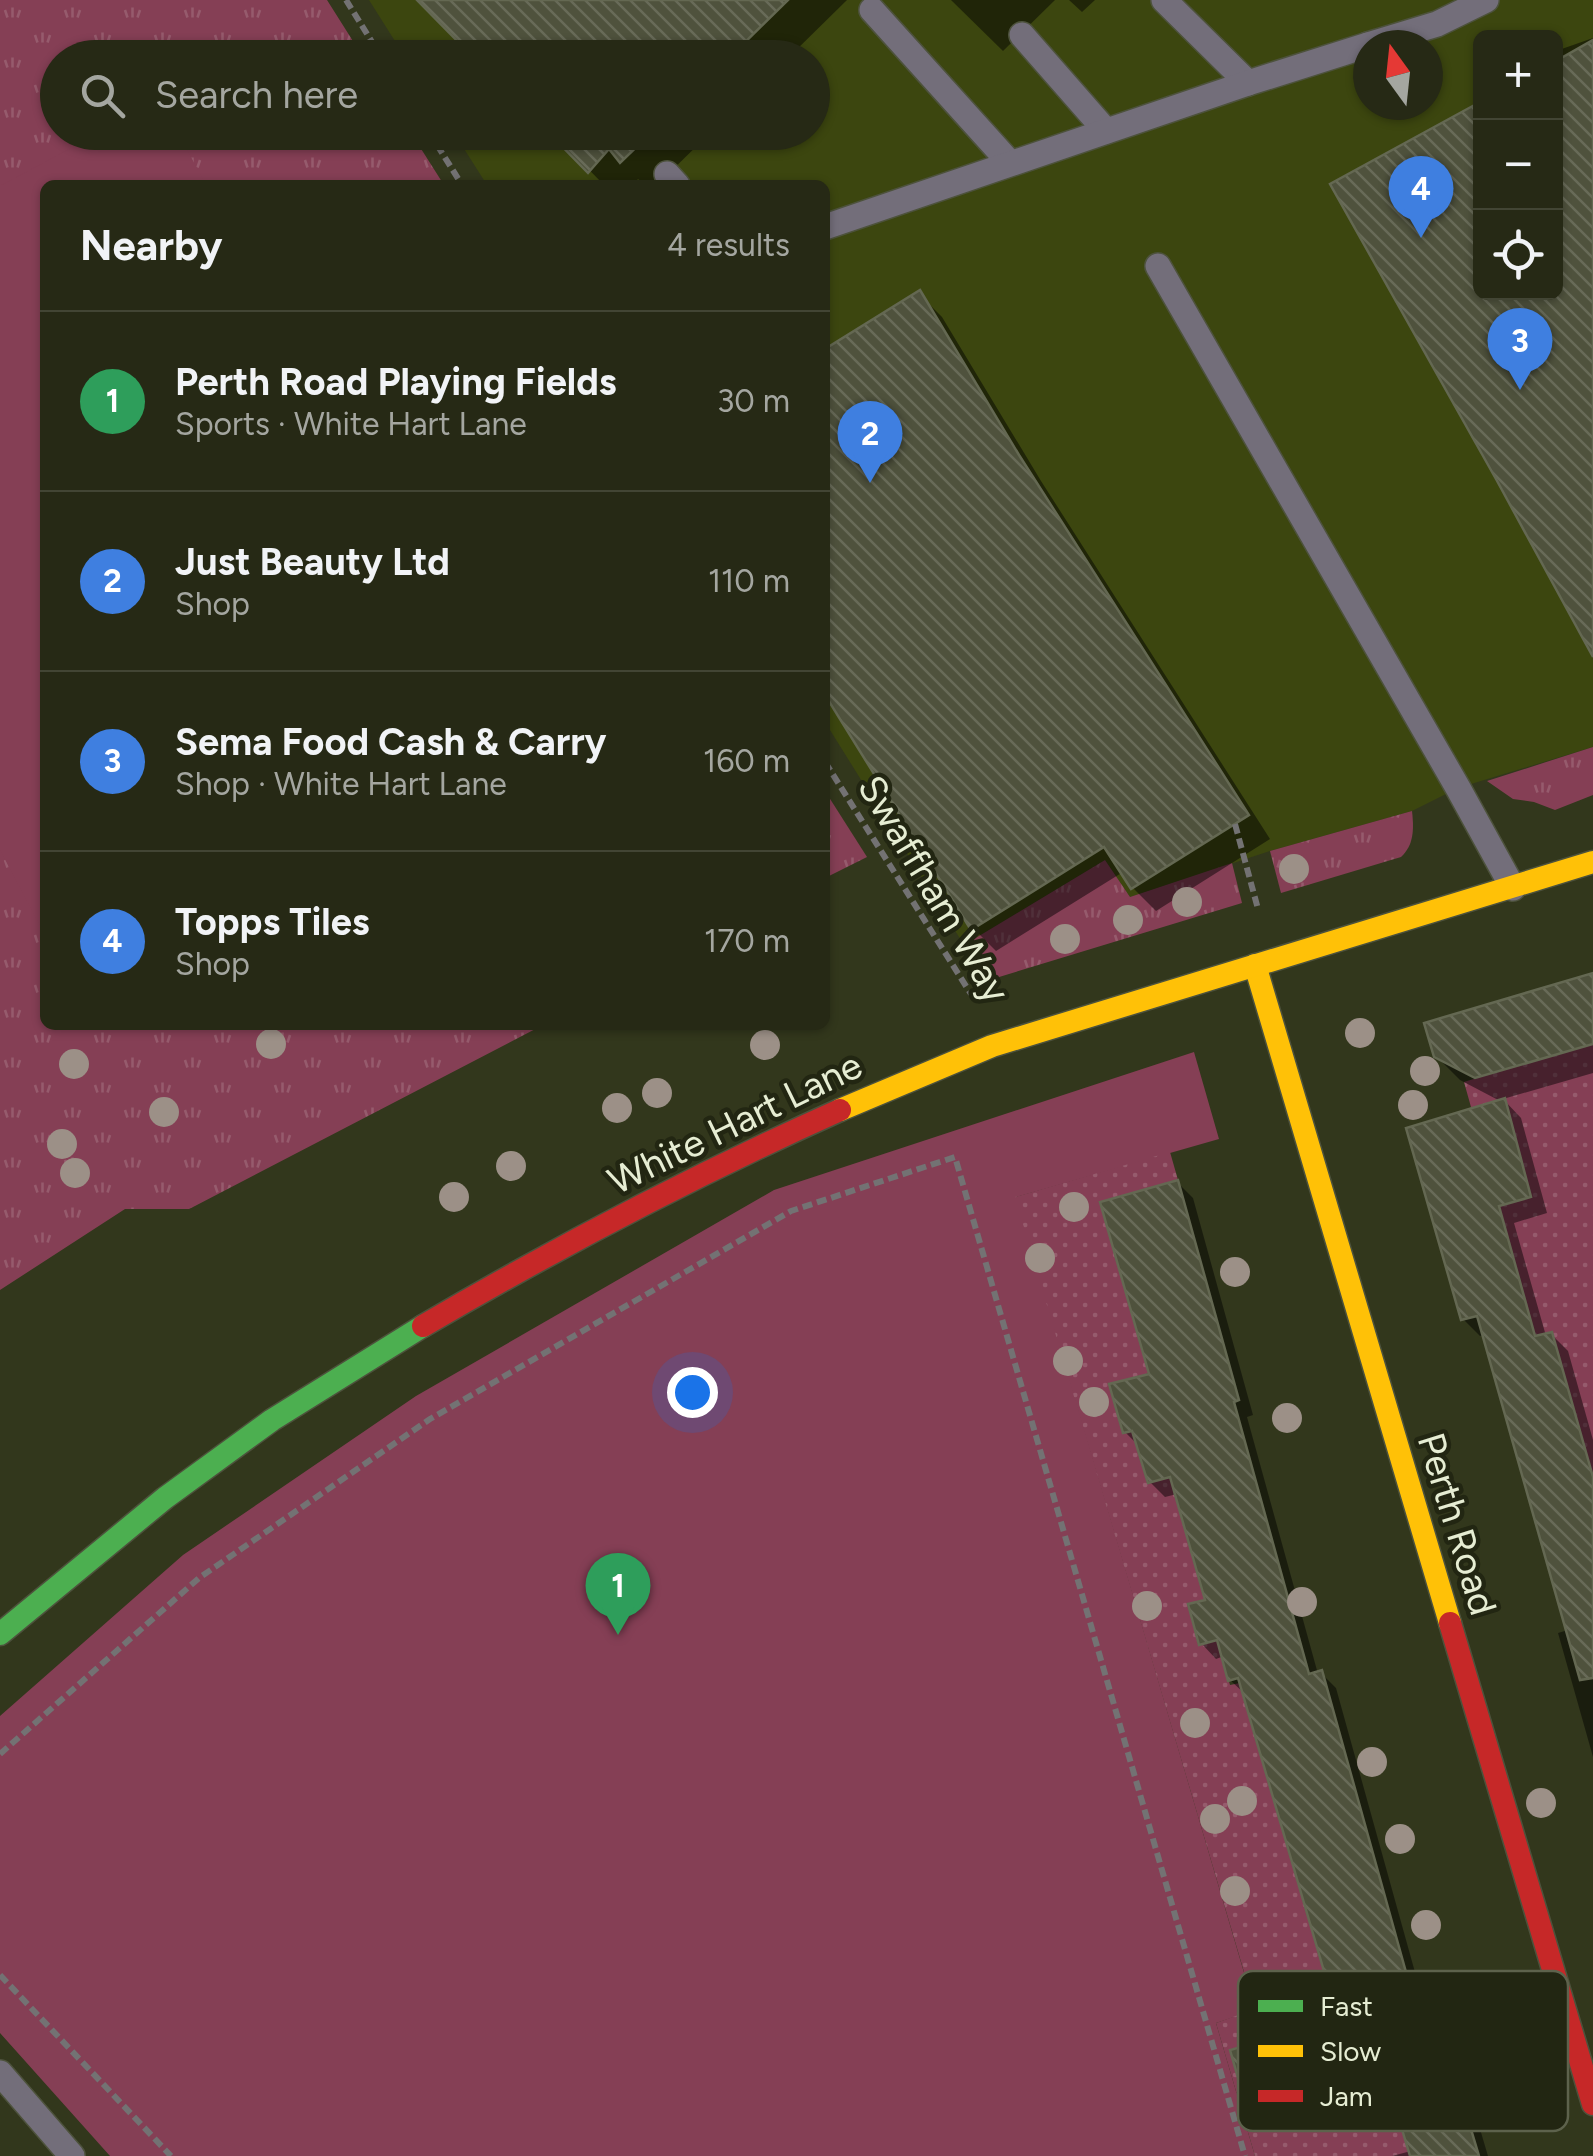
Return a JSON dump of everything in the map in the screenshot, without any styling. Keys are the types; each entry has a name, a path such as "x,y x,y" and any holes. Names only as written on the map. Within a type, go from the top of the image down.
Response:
{"street":[{"name":"White Hart Lane","path":"0,1634 166,1498 272,1420 403,1338 590,1232 748,1151 992,1046 1593,862"},
{"name":"Perth Road","path":"1254,964 1554,1971"},
{"name":"Perth Road","path":"1568,2018 1593,2104"}],"lane":[{"path":"1164,0 1248,83"},
{"path":"1417,30 1486,0"},
{"path":"872,10 1010,163"},
{"path":"1022,35 1106,131"},
{"path":"830,225 1353,50"},
{"path":"1158,266 1512,888"},
{"path":"0,2073 72,2156"}],"path":[{"path":"346,0 371,40"},
{"path":"440,150 459,180"},
{"name":"Swaffham Way","path":"830,770 978,1006 992,1046"},
{"path":"1235,824 1261,920"},
{"path":"0,1754 199,1578 430,1419 792,1211 955,1157 1245,2156"},
{"path":"0,1975 171,2156"}],"shaded area":[{"path":"369,0 1593,0 1593,747 1458,788 1412,811 1270,851 1130,897 1105,860 964,945 830,730 830,180 484,180 465,150 830,150 830,40 394,40"}],"green space":[{"path":"0,0 327,0 352,40 40,40 40,150 422,150 441,180 40,180 40,1030 533,1030 189,1209 125,1209 0,1290"},
{"path":"67,150 187,150 203,180 40,180 40,926 0,850 0,186"},
{"path":"1593,747 1593,795 1555,810 1513,799 1487,781"},
{"path":"830,799 867,857 830,876"},
{"path":"1412,811 1412,836 1401,857 1281,893 1270,851"},
{"path":"1105,860 1130,897 1232,863 1242,903 986,981 964,945"},
{"path":"1593,1042 1593,1516 1544,1334 1535,1336 1464,1082"},
{"path":"1194,1052 1219,1139 1016,1197 1244,1971 1238,1971 1238,2016 1216,2023 1238,2098 1238,2131 1248,2131 1255,2156 110,2156 0,2033 0,1716 183,1555 416,1396 774,1190"},
{"path":"1170,1152 1178,1180 1100,1202 1149,1373 1109,1385 1123,1433 1155,1425 1136,1443 1147,1482 1170,1477 1205,1600 1188,1605 1198,1644 1217,1640 1230,1685 1240,1683 1317,1949 1393,1930 1396,1971 1244,1971 1015,1197"},
{"path":"1238,2015 1238,2098 1216,2023"},
{"path":"1248,2131 1409,2131 1411,2156 1255,2156"}],"building":[{"path":"417,0 788,0 747,40 456,40"},
{"path":"1593,40 1593,657 1330,184 1473,106 1473,300 1563,300 1563,57"},
{"path":"566,150 608,150 588,173"},
{"path":"610,150 633,150 620,163"},
{"path":"920,290 1019,455 1249,815 1131,889 1104,847 971,930 830,703 830,346"},
{"path":"1593,973 1593,1044 1475,1078 1434,1057 1424,1023"},
{"path":"1505,1098 1531,1197 1499,1206 1535,1336 1552,1332 1593,1477 1593,1678 1580,1680 1477,1316 1461,1320 1406,1128"},
{"path":"1178,1180 1309,1674 1322,1670 1406,1971 1324,1971 1238,1678 1228,1681 1217,1640 1199,1645 1188,1604 1205,1600 1170,1477 1148,1483 1132,1431 1123,1433 1109,1384 1149,1374 1100,1202"},
{"path":"1238,2048 1238,2078 1230,2050"},
{"path":"1402,2131 1472,2131 1479,2156 1410,2156"}],"traffic: fast":[{"path":"0,1634 165,1498 272,1420 423,1326"}],"traffic: slow":[{"path":"840,1110 992,1046 1593,862"},
{"path":"1255,965 1450,1623"}],"traffic: jam":[{"path":"423,1326 628,1212 840,1110"},
{"path":"1450,1623 1553,1971"},
{"path":"1568,2020 1593,2104"}],"place":[{"name":"Topps Tiles","path":"1421,238"},
{"name":"Sema Food Cash & Carry","path":"1520,390"},
{"name":"Just Beauty Ltd","path":"870,483"},
{"name":"Perth Road Playing Fields","path":"618,1635"}]}
